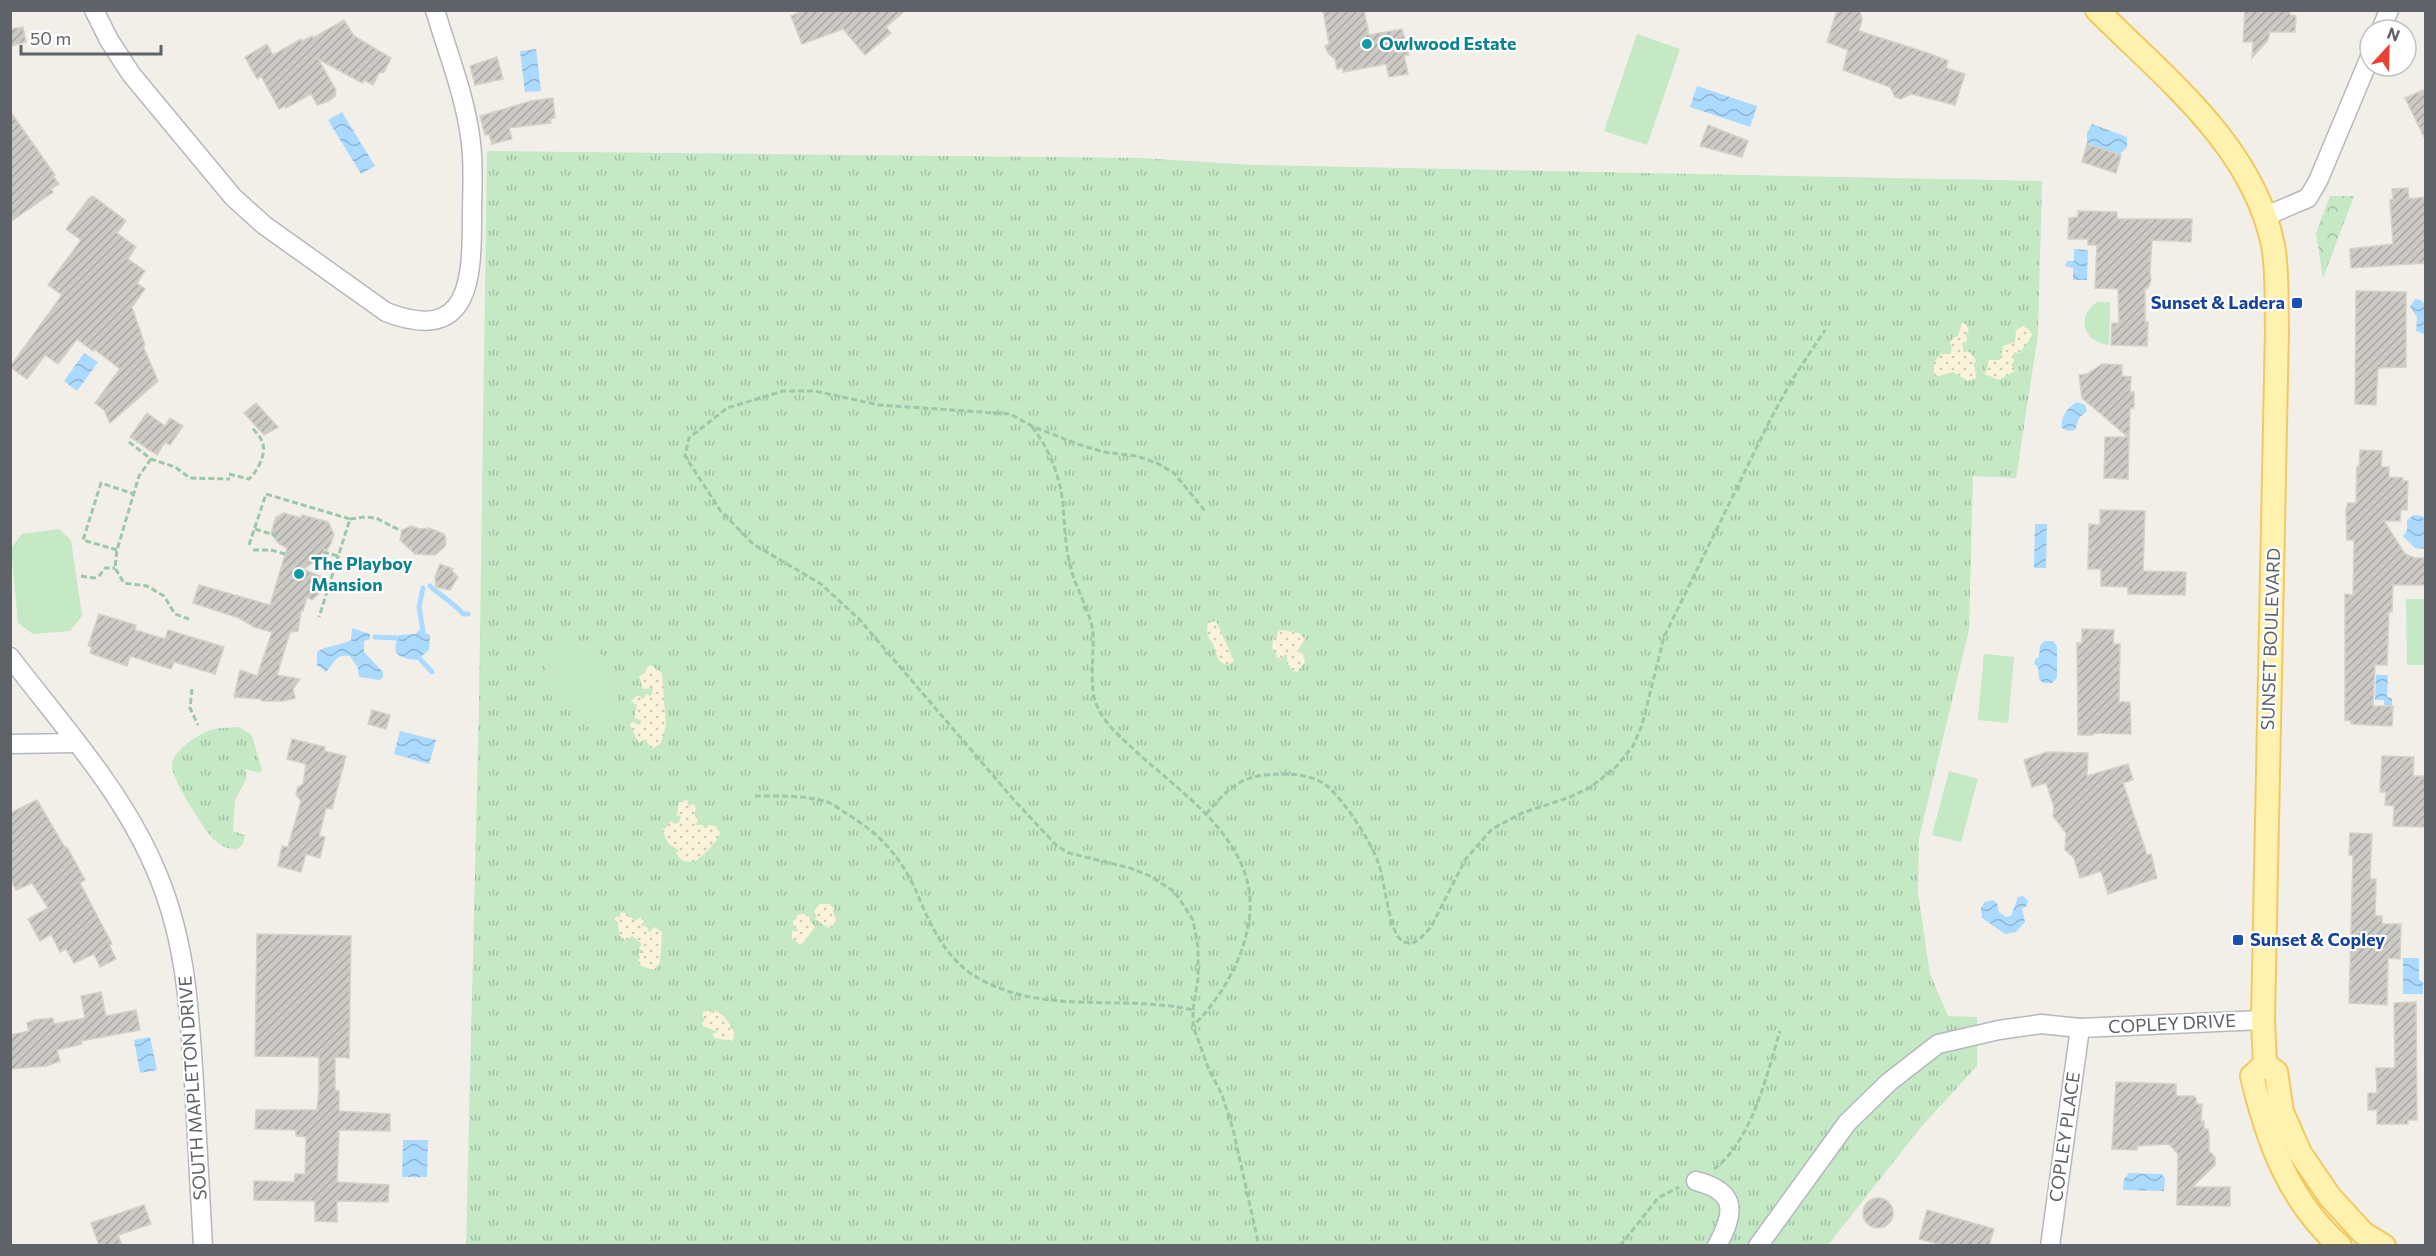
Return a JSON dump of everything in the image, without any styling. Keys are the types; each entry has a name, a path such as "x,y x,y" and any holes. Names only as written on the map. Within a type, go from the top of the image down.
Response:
{"main road":[{"name":"SUNSET BOULEVARD","path":"2097,10 2212,125 2234,153 2250,180 2266,216 2273,248 2277,328 2263,1020 2265,1064 2253,1076 2270,1142 2287,1181 2333,1243"},
{"name":"SUNSET BOULEVARD","path":"2265,1064 2276,1072 2282,1112 2300,1153 2330,1197 2363,1233 2384,1245"}],"street":[{"path":"94,10 109,40 131,74 233,197 264,225 386,312 406,320 424,322 440,317 456,308 468,288 472,261 471,144 467,119 435,10"},
{"path":"2266,216 2308,198 2318,181 2361,78"},
{"name":"SOUTH MAPLETON DRIVE","path":"10,657 119,801 150,857 169,903 184,962 190,1005 203,1245"},
{"path":"10,744 76,743"},
{"name":"COPLEY DRIVE","path":"1758,1245 1847,1123 1889,1082 1938,1044 2000,1030 2041,1024 2080,1028 2263,1020"},
{"name":"COPLEY PLACE","path":"2050,1245 2080,1028"},
{"path":"1696,1181 1714,1186 1728,1198 1731,1212 1728,1226 1717,1245"}],"path":[{"path":"1206,813 1226,791 1243,780 1256,776 1288,774 1316,779 1327,786 1366,838 1379,863 1395,930 1401,940 1411,944 1420,939 1431,927 1465,860 1492,829 1522,813 1570,797 1591,787 1616,767 1633,746 1642,725 1664,637 1770,420 1792,380 1826,330"},
{"path":"1205,511 1174,473 1157,463 1136,456 1104,452 1077,444 1032,426 1010,414 879,405 815,391 783,391 727,408 689,438 685,456 720,510 753,544 821,584 859,619 1014,800 1057,846 1069,853 1130,868 1150,876 1175,892 1193,920 1198,948 1198,979 1192,1026 1222,1095 1233,1129 1259,1245"},
{"path":"1032,426 1044,440 1059,484 1070,567 1093,631 1094,697 1101,713 1111,727 1155,770 1206,813 1240,857 1251,902 1245,945 1233,971 1203,1016 1192,1026"},
{"path":"129,442 151,459 175,467 190,478 249,479 262,458 263,444 252,427"},
{"path":"151,459 139,476 117,550 115,568 124,583 147,586 164,596 175,614 189,619"},
{"path":"117,550 83,540 101,483 134,494"},
{"path":"249,545 266,494 354,520 365,516 376,518 402,531"},
{"path":"319,617 350,519"},
{"path":"255,529 277,536"},
{"path":"253,550 272,550 285,554"},
{"path":"323,552 338,556"},
{"path":"81,576 94,578 100,575 105,568 115,568"},
{"path":"192,689 190,708 198,725"},
{"path":"755,796 796,797 828,802 876,835 904,864 926,918 944,946 960,965 977,978 995,987 1050,1000 1170,1005 1193,1010"},
{"path":"1620,1245 1664,1192 1696,1181 1724,1159 1742,1133 1755,1107 1780,1031"}],"green space":[{"path":"1637,34 1680,49 1647,145 1604,131"},
{"path":"487,151 1141,158 1254,165 2042,181 2038,334 2016,478 1973,476 1969,630 1919,838 1918,893 1930,974 1948,1016 1977,1017 1977,1066 1921,1127 1828,1245 466,1246 479,705"},
{"path":"2330,196 2354,196 2323,278 2316,233"},
{"path":"2097,302 2110,302 2109,345 2093,339 2085,328 2086,315"},
{"path":"59,529 71,540 82,616 70,631 33,634 18,623 11,548 22,534"},
{"path":"2406,599 2425,599 2425,665 2407,665"},
{"path":"573,643 596,650 603,656 613,673 618,705 616,715 604,730 593,729 585,725 571,710 554,698 547,688 545,671 551,656 557,650"},
{"path":"1984,654 2014,657 2008,723 1978,720"},
{"path":"240,727 252,736 262,770 260,773 245,769 247,778 235,800 233,831 245,835 243,844 233,849 222,845 209,834 176,780 172,765 180,750 198,736 215,729"},
{"path":"1949,771 1978,779 1961,842 1932,835"}],"sand":[{"path":"1962,323 1966,324 1969,331 1966,334 1967,341 1962,343 1964,353 1966,351 1971,353 1976,361 1974,363 1976,378 1968,381 1953,372 1934,375 1934,362 1941,354 1950,354 1952,349 1950,342 1958,336"},
{"path":"2023,326 2032,334 2019,353 2013,354 2014,362 2011,364 2015,371 1998,380 1985,374 1989,360 2000,360 2003,346 2015,342 2016,330"},
{"path":"1216,621 1234,661 1228,665 1218,659 1208,635 1208,623"},
{"path":"1280,630 1299,633 1305,639 1297,651 1303,654 1305,662 1297,672 1291,670 1290,665 1287,665 1287,655 1280,660 1272,648 1273,639 1277,638"},
{"path":"651,665 662,673 666,725 661,743 652,749 645,739 639,743 630,725 632,722 640,725 641,720 634,718 637,705 631,701 638,695 644,699 646,693 650,696 652,694 653,688 643,689 639,676 645,673 647,667"},
{"path":"687,800 689,806 694,804 696,809 694,814 698,820 695,825 703,825 705,829 709,825 715,826 720,833 709,849 693,862 682,861 676,853 679,851 668,843 662,829 665,829 670,821 675,824 679,822 681,816 677,815 679,802"},
{"path":"820,904 829,904 834,908 836,920 830,929 815,919 817,916 814,911"},
{"path":"621,912 628,914 633,922 641,917 641,920 645,920 641,925 647,927 649,932 655,927 662,932 660,962 654,970 641,966 638,961 640,957 638,953 643,953 639,948 642,944 632,936 626,941 619,935 618,922 614,919 617,916 619,918"},
{"path":"804,914 810,917 809,920 815,927 801,945 792,939 792,931 798,931 793,925 793,921 797,918 796,915"},
{"path":"708,1010 714,1013 714,1010 727,1020 735,1034 732,1041 715,1038 712,1034 718,1032 703,1026 702,1023 705,1020 702,1016 704,1011 708,1012"}],"water":[{"path":"536,49 541,91 525,92 520,51"},
{"path":"1697,86 1757,106 1750,127 1690,107"},
{"path":"342,112 375,166 361,174 328,120"},
{"path":"2092,124 2127,137 2127,147 2120,154 2087,144 2087,133"},
{"path":"2074,249 2088,250 2087,280 2073,280 2073,268 2065,266 2067,261 2074,261"},
{"path":"2415,299 2425,304 2424,334 2416,331 2417,317 2410,307"},
{"path":"84,353 98,362 77,391 64,381"},
{"path":"2077,402 2085,405 2087,411 2079,418 2075,430 2068,431 2062,428 2063,416"},
{"path":"2414,515 2422,516 2425,523 2426,537 2423,549 2415,548 2403,536 2407,530 2407,520"},
{"path":"2035,524 2047,524 2046,568 2034,568"},
{"path":"352,628 370,634 370,639 364,641 364,652 383,672 380,680 359,677 358,668 350,656 338,658 326,672 317,665 317,652 351,640"},
{"path":"419,630 430,635 429,650 417,660 398,654 395,647 399,635 416,634"},
{"path":"2044,641 2053,641 2057,646 2057,678 2052,683 2043,683 2039,679 2038,667 2034,664"},
{"path":"2376,675 2388,675 2387,697 2392,698 2392,705 2384,705 2384,700 2375,700"},
{"path":"400,731 436,740 429,764 394,754"},
{"path":"2023,896 2028,901 2026,907 2022,908 2025,922 2016,932 2005,934 1982,918 1981,908 1985,902 1992,900 1997,903 1999,912 2006,917 2011,916 2018,897"},
{"path":"2403,958 2419,958 2419,980 2423,982 2423,994 2403,994"},
{"path":"150,1037 157,1070 140,1073 134,1040"},
{"path":"403,1140 428,1140 427,1177 402,1177"},
{"path":"2129,1173 2162,1174 2165,1179 2164,1191 2123,1190 2124,1179"}],"building":[{"path":"805,10 906,10 886,27 891,33 865,55 843,29 802,44 791,16"},
{"name":"Owlwood Estate","path":"1323,10 1364,10 1369,35 1402,29 1409,55 1404,55 1408,74 1389,77 1386,64 1343,72 1343,68 1337,69 1335,59 1328,53 1325,46 1329,44"},
{"path":"1837,10 1859,10 1862,19 1859,31 1948,61 1946,68 1965,74 1955,105 1911,94 1901,99 1895,97 1890,87 1843,70 1848,50 1827,42"},
{"path":"2245,10 2290,10 2290,15 2296,16 2295,32 2270,32 2268,40 2252,58 2253,42 2243,42"},
{"path":"344,20 354,36 391,58 384,72 379,73 373,85 364,80 362,83 318,59 336,90 335,96 317,105 311,94 286,108 285,106 279,109 261,76 257,79 245,57 267,44 273,55 301,39 302,41 312,36 313,38"},
{"path":"23,27 26,42 10,46 10,29"},
{"path":"497,57 503,79 475,85 470,66"},
{"path":"2426,89 2426,141 2405,98"},
{"path":"553,98 555,118 550,119 551,123 509,128 512,139 492,144 489,134 485,135 480,116 531,101"},
{"path":"10,111 59,184 51,189 53,192 10,222"},
{"path":"1708,125 1748,141 1742,157 1700,146"},
{"path":"2087,144 2121,155 2116,173 2082,162"},
{"path":"2408,188 2409,199 2426,197 2426,263 2351,268 2350,249 2393,244 2390,200 2393,199 2392,189"},
{"path":"93,196 126,221 117,233 136,247 128,259 145,271 137,283 145,289 132,307 145,345 143,346 158,381 110,423 104,410 95,403 120,369 77,339 58,364 45,355 27,379 10,367 62,295 48,285 81,240 66,229 89,198"},
{"path":"2078,211 2117,212 2117,219 2192,219 2191,242 2152,240 2151,280 2148,288 2145,288 2145,322 2148,322 2147,346 2111,345 2112,323 2119,323 2118,289 2095,288 2097,245 2088,245 2088,239 2068,239 2069,218 2078,217"},
{"path":"2356,291 2406,292 2406,367 2378,368 2376,405 2355,404"},
{"path":"2102,364 2122,365 2122,376 2131,377 2130,392 2134,392 2134,408 2130,408 2128,479 2104,478 2105,437 2128,437 2082,398 2079,375 2087,374"},
{"path":"256,403 278,427 264,435 244,413"},
{"path":"147,413 165,426 170,418 183,426 170,445 165,442 157,455 130,437"},
{"path":"2360,450 2382,451 2381,467 2389,467 2389,477 2403,478 2402,481 2408,481 2407,510 2401,510 2400,521 2384,521 2405,554 2415,558 2426,558 2426,585 2393,585 2392,612 2389,612 2387,665 2375,665 2373,706 2393,706 2392,726 2351,724 2351,721 2345,720 2345,594 2353,595 2354,540 2347,540 2346,511 2348,503 2356,503"},
{"path":"2100,510 2145,511 2143,571 2186,572 2185,595 2128,594 2128,587 2101,586 2101,569 2088,569 2089,524 2100,525"},
{"name":"The Playboy Mansion","path":"284,513 328,522 334,534 331,543 327,550 324,549 321,557 303,569 320,576 318,586 323,590 312,600 307,597 303,611 301,611 298,631 290,632 277,675 300,679 293,689 295,698 284,701 262,701 261,699 234,697 240,670 257,676 272,632 193,603 199,585 270,605 287,548 279,544 271,533 276,517"},
{"path":"411,526 420,529 429,528 444,534 445,546 435,555 415,554 400,540 402,530"},
{"path":"440,564 453,569 452,571 458,577 450,590 436,587 435,577"},
{"path":"99,614 136,625 135,630 165,639 168,630 224,647 215,674 174,662 171,669 130,656 127,666 90,653 92,647 88,646"},
{"path":"2082,629 2114,630 2113,644 2120,644 2119,702 2130,702 2131,734 2078,735 2077,643 2082,643"},
{"path":"372,710 390,715 386,729 368,724"},
{"path":"292,739 325,747 324,751 346,756 332,809 326,808 319,836 325,837 320,858 306,854 301,872 278,866 282,846 288,847 301,801 296,794 298,787 303,784 306,764 287,759"},
{"path":"2047,752 2088,753 2087,776 2128,764 2133,780 2123,783 2147,855 2151,854 2157,878 2108,894 2101,871 2080,878 2074,858 2065,850 2066,833 2053,816 2054,807 2046,783 2032,787 2024,760"},
{"path":"2382,756 2414,757 2413,776 2426,776 2426,827 2393,826 2394,806 2385,805 2386,792 2380,792"},
{"path":"37,800 85,880 80,883 112,944 109,945 116,959 100,967 94,954 74,963 66,949 60,952 51,934 40,941 28,919 48,908 32,883 16,890 10,879 10,813"},
{"path":"2350,833 2372,834 2370,879 2376,879 2375,916 2382,916 2382,924 2401,924 2400,959 2388,958 2387,1005 2349,1003 2353,855 2349,855"},
{"path":"257,934 351,936 349,1058 335,1057 335,1090 339,1091 339,1111 390,1114 390,1131 339,1130 337,1182 389,1185 388,1202 337,1201 337,1222 315,1221 315,1201 254,1200 254,1181 294,1182 295,1174 305,1174 306,1137 296,1136 296,1130 255,1129 256,1110 317,1110 319,1090 319,1057 255,1056"},
{"path":"101,992 106,1016 136,1010 140,1030 81,1041 82,1044 57,1050 60,1061 47,1066 10,1069 10,1035 29,1031 27,1023 34,1020 53,1018 54,1024 85,1018 81,996"},
{"path":"2416,1002 2417,1120 2408,1120 2408,1124 2377,1124 2377,1110 2368,1110 2368,1093 2377,1093 2376,1068 2395,1068 2394,1003"},
{"path":"2116,1082 2176,1084 2176,1096 2194,1096 2196,1104 2202,1104 2201,1121 2204,1121 2204,1129 2208,1129 2209,1151 2215,1157 2215,1165 2192,1187 2230,1187 2230,1206 2177,1205 2178,1154 2169,1144 2137,1146 2137,1150 2112,1149"},
{"path":"1878,1198 1884,1199 1892,1207 1892,1219 1884,1227 1878,1228 1872,1227 1864,1219 1863,1213 1864,1207 1872,1199"},
{"path":"144,1205 151,1224 118,1235 122,1245 99,1245 91,1223"},
{"path":"1927,1210 1994,1229 1989,1245 1942,1245 1919,1239"}],"waterway":[{"path":"430,586 463,614 468,614"},
{"path":"423,588 419,607 423,631"},
{"path":"375,637 397,638"},
{"path":"419,658 432,672"}],"place":[{"name":"Owlwood Estate","path":"1367,44"},
{"name":"Sunset & Ladera","path":"2297,303"},
{"name":"The Playboy Mansion","path":"299,574"},
{"name":"Sunset & Copley","path":"2238,940"}]}
